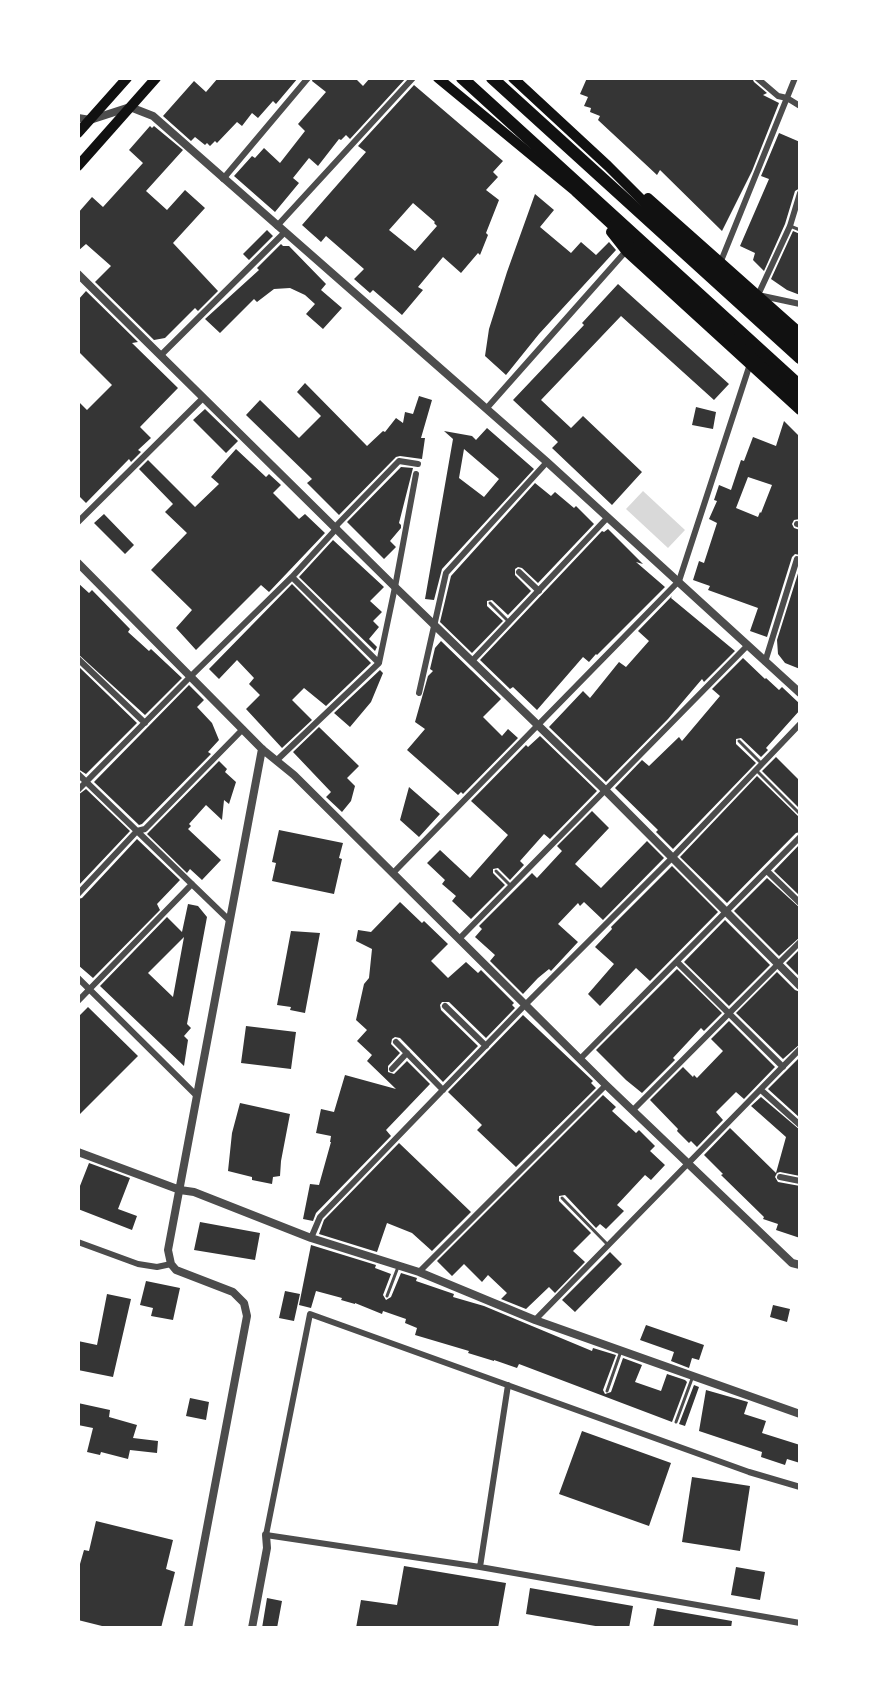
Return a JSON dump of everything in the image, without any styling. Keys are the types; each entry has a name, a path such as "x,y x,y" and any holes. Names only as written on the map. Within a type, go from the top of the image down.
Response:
{"highway":[{"path":"78,133 127,78"},
{"path":"78,166 156,78"},
{"path":"438,78 575,191 629,247 800,410"},
{"path":"462,78 800,386"},
{"path":"492,78 800,358"},
{"path":"513,78 659,217 800,345"},
{"path":"608,166 665,212 800,333"},
{"path":"629,247 800,399"}],"street":[{"path":"223,179 308,78"},
{"path":"161,355 281,229 412,78"},
{"path":"757,78 778,96 787,98 800,106"},
{"path":"721,261 795,78"},
{"path":"78,118 90,120 130,107 153,116 547,462 800,693"},
{"path":"800,193 790,226 758,295 800,304"},
{"path":"486,409 629,247"},
{"path":"78,274 673,857 800,986"},
{"path":"394,872 540,726 679,581 750,364"},
{"path":"78,522 203,398"},
{"path":"78,790 292,577 399,461 418,464"},
{"path":"419,693 446,573 547,462"},
{"path":"276,760 379,663 416,474"},
{"path":"472,661 608,517"},
{"path":"765,662 797,559"},
{"path":"78,563 262,749 294,775 394,872 606,1085 792,1263 800,1265"},
{"path":"519,572 539,591"},
{"path":"292,577 379,663"},
{"path":"459,939 747,646"},
{"path":"78,659 145,723"},
{"path":"311,1238 320,1216 673,857 800,724"},
{"path":"78,894 137,831 145,829 243,729"},
{"path":"188,1628 246,1316 244,1303 233,1292 184,1274 171,1264 168,1250 262,749"},
{"path":"78,774 230,921"},
{"path":"580,1059 800,837"},
{"path":"767,871 800,903"},
{"path":"78,1001 192,884"},
{"path":"633,1110 800,942"},
{"path":"677,962 783,1067"},
{"path":"78,978 197,1096"},
{"path":"446,1006 486,1046"},
{"path":"396,1042 443,1090"},
{"path":"535,1320 800,1050"},
{"path":"392,1069 407,1053"},
{"path":"419,1272 606,1085"},
{"path":"761,1090 800,1125"},
{"path":"78,1152 180,1190 194,1191 311,1238 419,1272 535,1320 800,1414"},
{"path":"780,1177 800,1181"},
{"path":"78,1242 138,1264 157,1267 171,1264"},
{"path":"252,1628 267,1548 266,1535 310,1314 749,1472 800,1487"},
{"path":"480,1567 508,1385"},
{"path":"266,1535 480,1567 646,1598 800,1623"}],"lane":[{"path":"790,226 800,230"},
{"path":"490,603 509,622"},
{"path":"739,741 762,764"},
{"path":"756,770 800,814"},
{"path":"496,871 511,886"},
{"path":"562,1198 608,1245"},
{"path":"387,1296 399,1265"},
{"path":"607,1391 621,1351"},
{"path":"676,1422 693,1376"}],"shaded area":[{"path":"643,491 685,530 668,548 626,509"}],"building":[{"path":"218,78 298,78 276,104 273,101 258,118 252,113 242,126 237,122 217,143 215,141 210,146 207,143 205,145 195,137 191,141 163,116 194,81 206,92"},
{"path":"313,78 355,78 363,86 370,78 406,78 350,139 346,135 341,140 339,139 318,166 309,158 293,178 299,183 275,212 234,176 252,156 255,158 264,148 280,163 305,131 298,124 326,92 312,81"},
{"path":"587,78 752,78 767,93 763,95 779,103 752,171 722,231 660,170 657,175 598,120 600,116 590,112 591,108 584,106 588,97 580,94"},
{"path":"414,85 503,161 493,172 498,177 486,190 499,200 480,255 478,253 461,273 443,257 418,287 423,290 402,315 373,290 370,293 354,279 364,269 326,236 321,242 302,225 366,152 358,146","holes":["413,203 437,226 415,251 389,230"]},
{"path":"150,126 152,128 154,126 183,150 146,191 167,210 185,190 205,208 173,243 218,291 198,311 195,308 165,338 154,340 95,282 111,266 86,244 78,251 78,213 92,197 103,207 143,163 129,150"},
{"path":"779,133 800,142 800,188 795,191 785,224 764,271 753,260 755,253 740,246 769,179 761,176"},
{"path":"535,194 554,210 540,227 571,253 581,242 596,255 609,242 616,250 539,334 506,375 485,356 489,329"},
{"path":"267,230 273,236 249,260 243,254"},
{"path":"793,231 800,234 800,295 787,290 771,279"},
{"path":"281,244 289,246 326,284 321,290 342,308 323,329 306,314 315,304 305,295 290,288 274,289 257,302 254,299 220,333 205,319 259,270 257,268"},
{"path":"618,284 729,384 714,400 621,316 541,400 571,428 583,416 642,472 612,505 552,448 558,442 513,400 584,325 582,323"},
{"path":"86,291 138,342 132,343 178,388 140,427 151,438 138,450 141,452 131,462 129,459 86,503 78,495 78,401 87,410 112,385 78,351 78,300"},
{"path":"305,383 367,446 383,431 385,432 396,418 403,423 405,412 413,414 419,396 432,400 421,438 425,438 422,459 396,457 339,515 307,483 312,479 246,415 260,400 299,438 321,416 297,392"},
{"path":"696,407 716,412 713,429 692,425"},
{"path":"205,409 238,441 226,453 193,420"},
{"path":"784,421 800,437 800,519 794,520 792,524 794,528 800,530 800,555 795,554 792,557 767,637 750,631 758,608 708,590 710,586 693,580 699,561 704,563 717,523 709,519 717,501 714,500 719,485 731,490 741,460 744,461 753,437 776,446","holes":["748,477 772,485 758,517 736,508"]},
{"path":"487,428 534,469 442,569 434,600 425,599 453,439 444,431 472,436 476,440","holes":["464,449 499,479 484,497 459,478"]},
{"path":"236,449 266,477 269,474 281,485 273,493 299,519 305,514 325,533 269,592 261,585 196,650 176,628 192,610 151,570 187,533 165,512 173,504 139,469 148,460 195,507 219,484 211,477"},
{"path":"401,467 413,468 399,523 401,528 390,541 396,547 384,559 347,522"},
{"path":"535,483 551,496 555,492 574,508 576,506 594,524 538,583 522,568 515,569 515,575 531,591 508,615 492,600 487,601 487,606 503,621 472,653 440,622 451,576"},
{"path":"104,514 134,545 125,554 94,523"},
{"path":"608,529 643,564 636,562 665,587 589,662 583,657 537,710 513,687 510,689 480,660 602,531"},
{"path":"333,540 384,587 370,601 382,612 373,621 379,627 369,639 377,647 375,651 299,577"},
{"path":"800,567 800,669 785,663 778,654 777,640"},
{"path":"78,583 89,593 92,590 130,629 128,632 149,651 151,649 182,678 145,715 78,654"},
{"path":"292,584 371,663 326,706 304,688 292,700 312,720 282,748 246,709 260,695 249,684 254,678 237,660 219,679 209,669"},
{"path":"672,596 671,598 735,651 704,682 702,679 668,719 606,782 549,727 583,691 590,698 619,662 626,667 649,641 638,631"},
{"path":"441,641 501,699 483,717 502,736 508,729 518,738 463,794 461,792 458,795 407,750 425,729 415,722 428,676 433,671 430,669 435,648"},
{"path":"743,658 779,690 782,687 800,704 800,710 766,748 768,750 761,757 741,738 736,739 736,744 756,763 673,849 656,832 658,830 615,788 642,760 649,766 679,737 682,741 720,696 712,689"},
{"path":"78,666 137,723 86,774 78,769"},
{"path":"380,670 383,673 371,702 350,727 334,713"},
{"path":"189,685 204,700 197,707 212,723 219,740 208,752 211,754 139,825 94,782"},
{"path":"319,727 359,766 347,778 355,786 351,801 342,812 326,797 331,792 293,752"},
{"path":"540,736 597,791 550,839 544,834 520,861 524,865 510,880 498,868 493,869 493,873 505,885 471,919 452,901 456,896 442,884 445,880 427,863 440,850 470,878 508,835 471,801 526,745 528,747"},
{"path":"776,757 800,781 800,809 762,771"},
{"path":"219,761 227,769 225,772 236,782 229,804 224,800 222,820 206,805 189,824 191,826 188,829 221,860 202,880 190,869 187,873 147,834"},
{"path":"757,776 800,818 800,832 796,833 727,903 680,857"},
{"path":"409,787 440,814 419,837 400,820"},
{"path":"86,789 130,831 78,886 78,795"},
{"path":"592,811 609,828 575,864 601,888 647,841 664,858 603,920 584,902 580,906 578,903 558,924 578,942 551,971 549,969 538,978 523,994 490,961 495,955 475,937 482,929 479,926 532,873 537,878 562,851 557,846"},
{"path":"279,830 343,843 334,894 272,881 276,863 272,862"},
{"path":"137,839 180,880 157,904 160,910 93,978 78,965 78,899 82,898"},
{"path":"800,844 800,896 774,871"},
{"path":"672,866 718,912 650,981 636,968 600,1006 588,994 614,964 595,947 612,929 611,927"},
{"path":"767,878 800,908 800,937 779,956 734,911"},
{"path":"400,902 448,944 431,961 448,978 466,962 478,973 481,970 514,1003 512,1005 515,1008 486,1038 449,1002 442,1002 441,1010 478,1046 443,1082 400,1038 392,1039 391,1044 400,1053 388,1066 388,1072 394,1074 407,1061 430,1084 386,1130 391,1136 316,1213 313,1221 303,1219 310,1184 319,1185 331,1142 331,1136 316,1133 321,1109 334,1112 345,1075 396,1089 367,1061 372,1055 357,1041 367,1030 356,1020 364,984 369,978 372,949 356,941 358,930 371,932"},
{"path":"188,904 198,906 207,917 187,1024 191,1028 184,1036 188,1040 184,1066 100,986 167,917 182,932","holes":["184,937 173,997 148,973"]},
{"path":"725,920 770,965 729,1006 684,962"},
{"path":"291,931 320,933 305,1013 290,1010 291,1007 277,1005"},
{"path":"800,949 800,977 786,963"},
{"path":"677,969 722,1013 704,1031 701,1028 673,1058 675,1060 642,1093 596,1050"},
{"path":"777,972 800,992 800,1044 783,1059 736,1013"},
{"path":"88,1007 138,1056 78,1116 78,1017"},
{"path":"523,1015 593,1081 591,1083 596,1088 516,1167 477,1130 482,1125 448,1092"},
{"path":"729,1021 775,1067 744,1099 736,1092 716,1112 723,1120 697,1147 691,1141 689,1143 677,1131 678,1129 650,1100 683,1067 697,1078 723,1051 711,1039"},
{"path":"246,1026 296,1032 291,1069 241,1063"},
{"path":"800,1057 800,1118 768,1089"},
{"path":"603,1095 616,1107 612,1111 636,1133 639,1130 655,1146 650,1151 665,1165 651,1180 645,1175 617,1205 624,1211 606,1229 600,1224 596,1228 565,1195 559,1196 559,1201 591,1233 573,1251 585,1262 555,1293 549,1287 526,1309 501,1299 507,1293 488,1275 482,1282 464,1264 452,1276 437,1261"},
{"path":"761,1097 800,1130 800,1176 780,1172 775,1177 778,1182 800,1186 800,1238 776,1230 778,1224 763,1219 764,1217 704,1155 730,1128 776,1173 786,1137 751,1106"},
{"path":"240,1103 290,1114 280,1176 273,1177 272,1184 252,1180 252,1177 228,1171 232,1133"},
{"path":"399,1143 471,1212 432,1251 412,1233 387,1223 377,1252 319,1234 324,1220"},
{"path":"89,1163 130,1178 118,1209 137,1216 132,1230 78,1209 78,1191"},
{"path":"200,1222 260,1233 255,1260 194,1250"},
{"path":"311,1245 376,1265 375,1268 391,1274 383,1295 386,1300 391,1297 401,1273 417,1278 416,1281 454,1294 453,1297 484,1306 592,1351 593,1348 616,1355 603,1390 605,1394 611,1392 623,1358 642,1365 635,1382 661,1391 667,1374 685,1380 687,1382 672,1422 519,1364 517,1368 415,1335 417,1328 405,1323 406,1319 383,1311 382,1314 341,1300 342,1298 316,1291 311,1308 299,1305"},
{"path":"610,1252 622,1264 575,1312 562,1300"},
{"path":"146,1281 180,1288 173,1320 151,1316 153,1308 140,1305"},
{"path":"285,1291 300,1294 294,1321 279,1318"},
{"path":"107,1294 131,1299 113,1377 78,1370 78,1341 97,1345"},
{"path":"773,1305 790,1309 787,1322 770,1317"},
{"path":"646,1325 704,1345 699,1360 692,1358 689,1368 671,1361 674,1352 640,1340"},
{"path":"694,1385 699,1387 685,1426 679,1424"},
{"path":"706,1390 748,1402 744,1414 766,1421 762,1433 800,1445 800,1463 787,1459 785,1465 761,1457 762,1452 699,1431"},
{"path":"190,1398 209,1402 206,1420 186,1416"},
{"path":"78,1403 110,1410 109,1417 137,1425 133,1438 158,1441 157,1453 130,1450 128,1459 101,1452 100,1455 87,1452 93,1428 78,1425"},
{"path":"582,1431 671,1463 649,1526 559,1494"},
{"path":"692,1477 750,1486 740,1551 682,1542"},
{"path":"96,1521 173,1540 166,1569 175,1572 161,1628 110,1628 78,1620 78,1571 84,1550 89,1551"},
{"path":"404,1566 506,1583 498,1628 356,1628 361,1600 397,1605"},
{"path":"736,1567 765,1572 760,1600 731,1595"},
{"path":"530,1588 633,1606 629,1628 607,1628 526,1614"},
{"path":"267,1598 282,1601 277,1628 262,1628"},
{"path":"657,1608 732,1621 731,1628 653,1628"}]}
